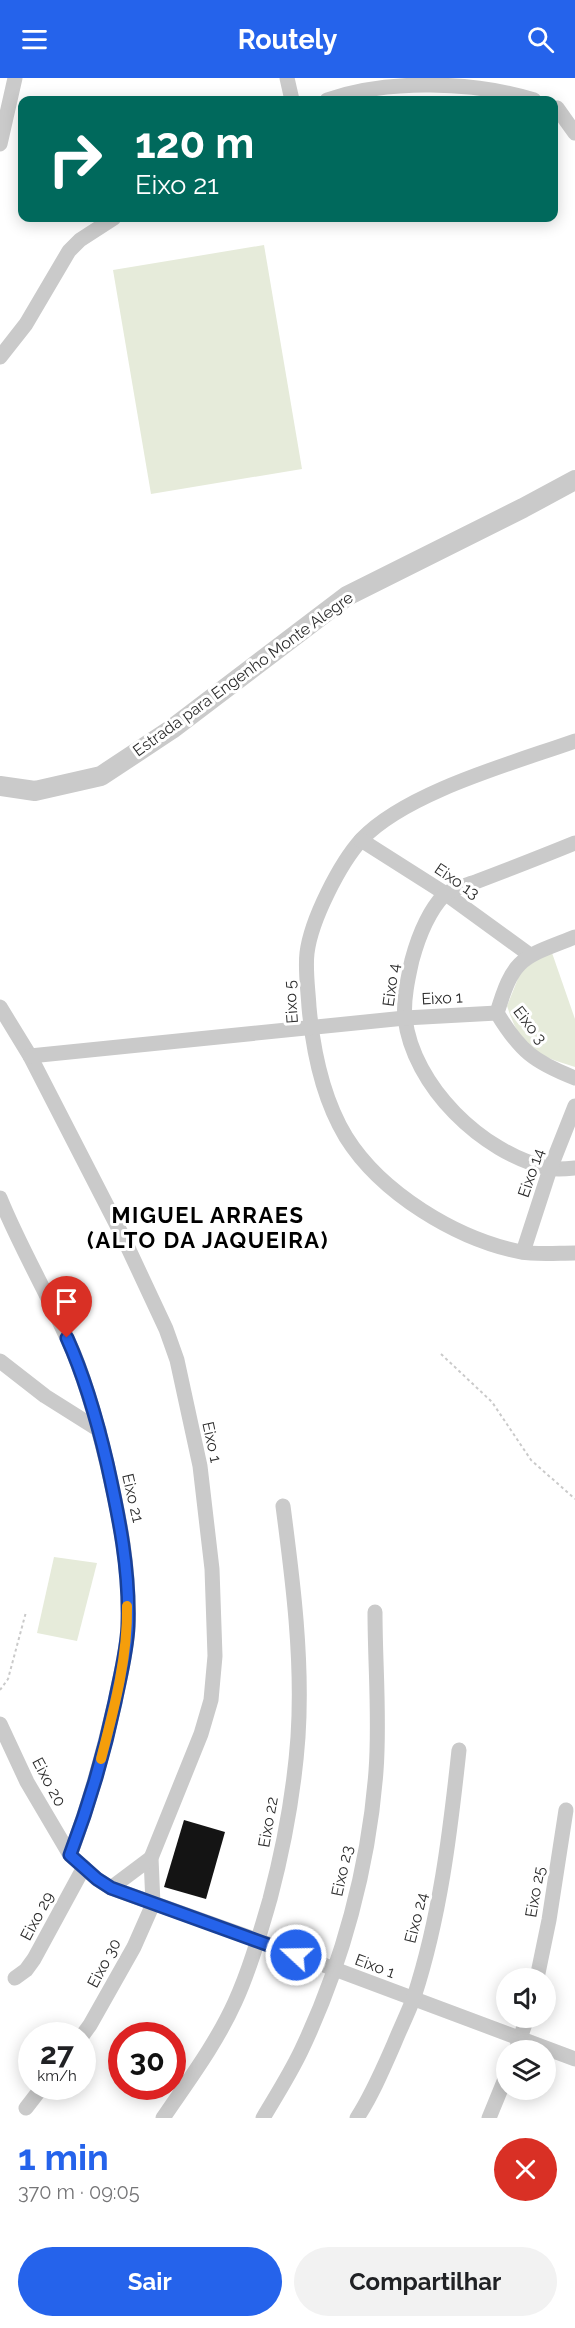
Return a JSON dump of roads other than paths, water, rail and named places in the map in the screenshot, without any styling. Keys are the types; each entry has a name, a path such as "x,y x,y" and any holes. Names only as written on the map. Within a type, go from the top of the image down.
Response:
{"street":[{"path":"0,144 15,78"},
{"path":"287,78 291,96"},
{"path":"345,96 423,84 485,88 518,96"},
{"path":"558,108 575,114"},
{"path":"558,111 575,133"},
{"path":"0,357 26,324 69,251 80,240 108,222"},
{"name":"Estrada para Engenho Monte Alegre","path":"0,786 35,791 101,776 172,729 347,596 575,480"},
{"name":"Eixo 5","path":"575,741 441,790 411,804 378,826 361,840 337,876 326,898 307,952 311,1028 323,1083 335,1116 347,1138 376,1174 397,1193 471,1236 523,1252 575,1253"},
{"name":"Eixo 13","path":"361,840 446,894 530,955"},
{"path":"446,894 575,843"},
{"name":"Eixo 4","path":"446,894 431,913 414,951 409,975 405,1018 417,1060 443,1102 457,1117 504,1150 550,1169 575,1168"},
{"name":"Eixo 3","path":"575,937 530,955 517,966 510,976 497,1013 520,1046 534,1059 575,1078"},
{"name":"Eixo 1","path":"0,1006 30,1056 123,1237 166,1329 177,1360 200,1466 212,1569 215,1656 211,1700 201,1734 151,1858"},
{"name":"Eixo 1","path":"30,1056 405,1018 497,1013"},
{"name":"Eixo 14","path":"523,1252 550,1169 575,1106"},
{"name":"Eixo 21","path":"0,1198 15,1235 74,1354 99,1430 122,1531 127,1570 128,1627 120,1679 85,1815 70,1855"},
{"path":"0,1361 45,1396 99,1430"},
{"name":"Eixo 22","path":"163,2118 197,2069 235,2002 257,1940 283,1842 298,1737 299,1689 294,1592 283,1506"},
{"name":"Eixo 23","path":"263,2118 302,2049 334,1970 357,1889 374,1792 377,1732 375,1612"},
{"name":"Eixo 20","path":"0,1724 27,1782 70,1855"},
{"name":"Eixo 24","path":"357,2118 377,2082 413,1999 440,1896 459,1750"},
{"name":"Eixo 25","path":"539,1968 551,1909 566,1810"},
{"name":"Eixo 1","path":"70,1855 111,1888 413,1999 507,2040"},
{"path":"111,1888 151,1858"},
{"path":"151,1858 153,1904"},
{"name":"Eixo 29","path":"15,1978 26,1970 34,1959 84,1867"},
{"name":"Eixo 30","path":"92,2022 134,1947 153,1904"},
{"name":"Eixo 1","path":"556,2054 575,2059"},
{"path":"26,2108 32,2100"},
{"path":"489,2118 496,2100"}],"district":[{"name":"MIGUEL ARRAES (ALTO DA JAQUEIRA)","path":"208,1228"}]}
